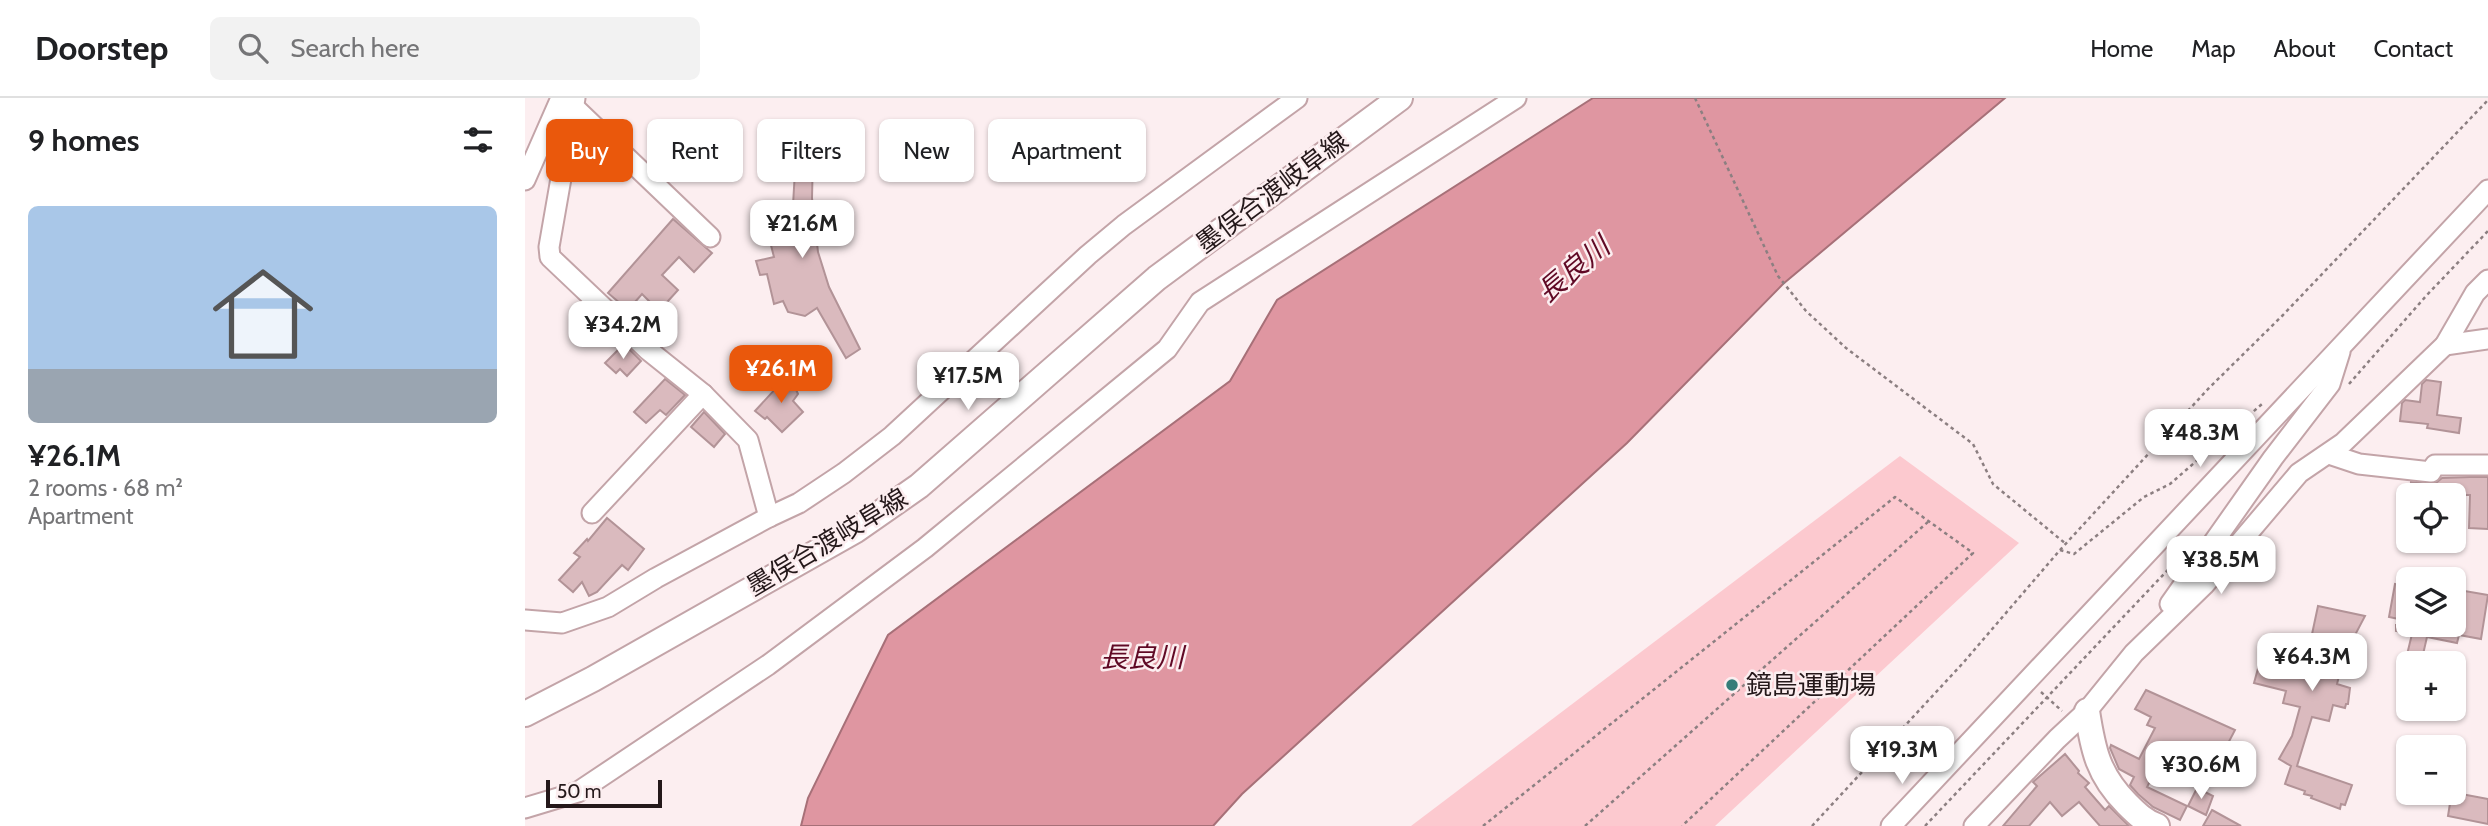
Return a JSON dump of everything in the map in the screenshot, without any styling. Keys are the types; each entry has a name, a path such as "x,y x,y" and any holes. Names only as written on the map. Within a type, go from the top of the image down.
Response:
{"main road":[{"name":"墨俣合渡岐阜線","path":"525,714 605,672 856,530 919,486 1157,278 1400,98"},
{"path":"2081,717 2100,770 2112,789 2148,824"}],"street":[{"path":"525,620 562,623 608,607 656,578 799,503 863,458 901,427 1115,233 1297,98"},
{"path":"525,808 578,792 768,666 926,548 1167,349 1200,302 1516,98"},
{"path":"570,101 549,247 550,257 648,349 703,394 748,440 769,517"},
{"path":"525,180 570,101"},
{"path":"570,101 710,237"},
{"path":"1891,826 2488,190"},
{"path":"2134,653 2204,585 2299,473 2329,454 2445,345 2476,293 2488,280"},
{"path":"2445,345 2488,339"},
{"path":"1974,826 2081,717 2134,653 2273,458 2330,384 2342,346"},
{"path":"593,513 703,394"},
{"path":"2329,454 2360,464 2431,472 2435,465 2488,465"}],"path":[{"path":"1695,98 1778,275 1807,311 1846,348 1973,444 1993,484 2066,544"},
{"path":"1812,826 1963,663 2060,550 2208,389 2488,100"},
{"path":"2060,550 2074,554 2144,497 2171,484 2270,397"},
{"path":"1483,826 1895,497 1973,553 1682,826"},
{"path":"1585,826 1929,521"},
{"path":"2029,681 2081,717"}],"shaded area":[{"name":"鏡島運動場","path":"1900,456 2019,543 1715,826 1411,826"}],"water":[{"name":"長良川","path":"1593,98 2005,98 1783,284 1627,443 1242,794 1213,826 801,826 808,798 888,635 1230,381 1277,300"}],"building":[{"path":"794,182 812,182 818,252 829,287 860,349 846,358 817,308 805,316 788,312 783,301 774,304 767,274 760,275 756,261 774,257 765,222 766,215 774,206 793,205"},
{"path":"673,219 712,253 694,272 679,257 662,275 678,290 659,311 642,294 628,310 608,293"},
{"path":"624,344 641,361 627,376 620,369 616,373 605,363"},
{"path":"789,374 798,394 793,401 803,412 782,432 767,417 765,419 755,411"},
{"path":"665,379 685,395 666,415 660,410 646,423 634,412"},
{"path":"2426,380 2441,382 2437,415 2461,418 2459,433 2427,428 2428,424 2400,421 2402,403 2405,400 2420,402 2422,384"},
{"path":"704,412 725,434 714,447 691,427"},
{"path":"2488,477 2488,529 2469,528 2470,495 2466,495 2466,483 2434,483 2442,478"},
{"path":"607,518 644,549 628,570 622,565 597,592 589,596 582,582 573,592 559,580 580,557 574,553"},
{"path":"2395,584 2396,584 2396,618 2389,617"},
{"path":"2466,591 2488,595 2481,639 2466,636"},
{"path":"2318,606 2365,616 2344,656 2337,684 2350,688 2348,704 2345,708 2333,705 2329,721 2312,717 2297,766 2352,785 2345,805 2341,804 2340,809 2285,784 2291,766 2279,759 2292,736 2300,707 2283,703 2286,691 2254,683 2265,643 2308,653"},
{"path":"2411,637 2427,637 2424,651 2408,651"},
{"path":"2427,637 2458,637 2457,643"},
{"path":"2146,690 2235,730 2223,753 2219,750 2204,779 2167,757 2166,760 2162,758 2147,787 2187,806 2180,820 2153,807 2138,794 2130,785 2134,777 2119,769 2110,748 2111,745 2139,759 2155,728 2147,725 2151,717 2135,709"},
{"path":"2065,754 2089,783 2085,787 2105,810 2109,806 2129,826 2100,826 2079,802 2062,816 2050,802 2029,826 2003,826 2037,786 2033,782"},
{"path":"2197,788 2213,796 2206,815 2188,806"},
{"path":"2466,795 2488,799 2488,824 2448,816 2450,805 2466,805"},
{"path":"2212,810 2241,826 2203,826"}],"place":[{"name":"鏡島運動場","path":"1732,685"}]}
